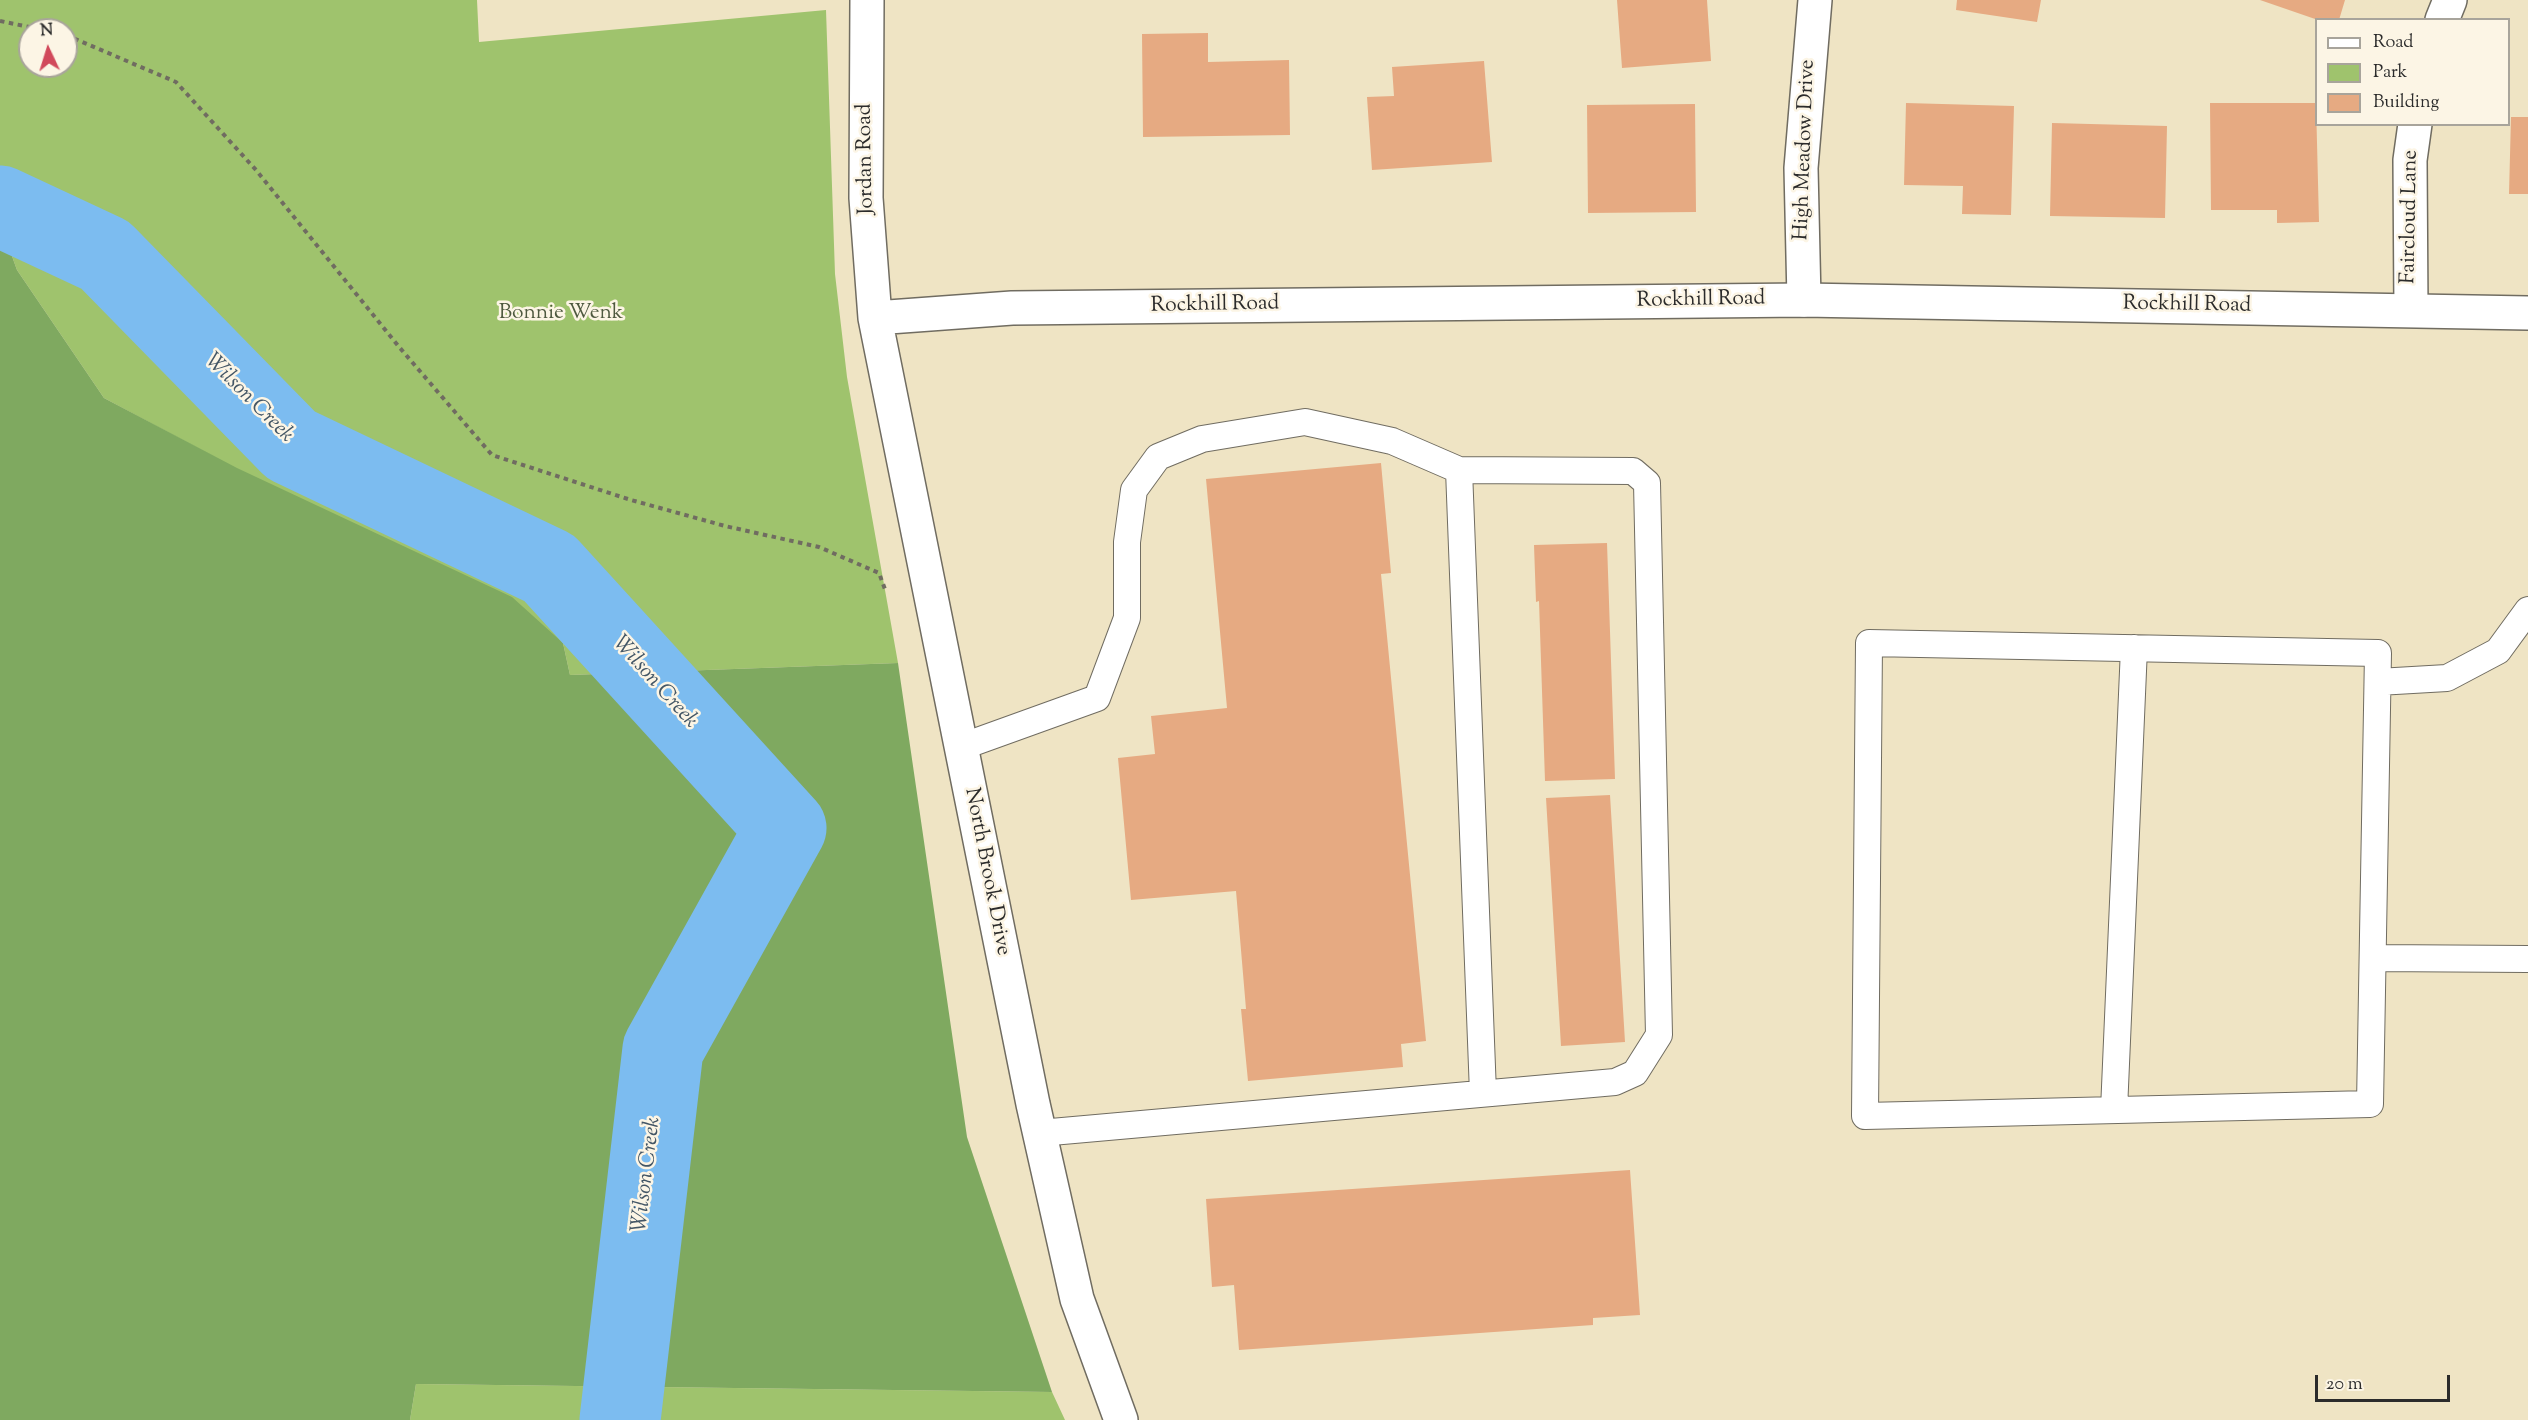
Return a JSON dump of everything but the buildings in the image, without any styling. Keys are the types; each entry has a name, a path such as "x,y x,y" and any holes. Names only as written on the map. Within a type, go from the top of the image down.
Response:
{"street":[{"name":"Jordan Road","path":"867,0 866,198 875,318"},
{"name":"High Meadow Drive","path":"1804,300 1802,168 1815,0"},
{"path":"2443,18 2450,0"},
{"name":"Faircloud Lane","path":"2411,310 2409,183 2415,126"},
{"name":"Rockhill Road","path":"875,318 1012,308 1804,300 2528,313"},
{"name":"North Brook Drive","path":"875,318 1040,1133 1077,1299 1120,1420"}],"lane":[{"path":"961,747 1096,698 1127,618 1127,542 1134,490 1158,458 1202,439 1305,422 1392,441 1460,470 1633,471 1647,483 1659,1035 1635,1073 1615,1082 1040,1133"},
{"path":"1460,470 1484,1093"},
{"path":"2378,682 2447,678 2498,651 2528,610"},
{"path":"1869,643 2378,653 2378,682 2370,1104 1864,1116 1869,643"},
{"path":"2114,1110 2134,648"},
{"path":"2373,958 2528,958"}],"path":[{"path":"0,21 18,25"},
{"path":"78,40 176,82 256,170 400,348 492,455 631,500 724,526 819,547 879,573 890,602"}],"green space":[{"name":"Bonnie Wenk","path":"0,0 477,0 479,42 826,10 835,274 847,377 898,663 570,675 563,643 104,398 17,270 0,223"},
{"path":"0,223 17,270 104,398 237,468 512,597 563,643 570,675 898,663 967,1137 1052,1392 416,1384 410,1420 0,1420"},
{"path":"416,1384 1052,1392 1065,1420 410,1420"}],"waterway":[{"name":"Wilson Creek","path":"0,206 105,255 291,445 549,568 786,828 663,1049 620,1420"}]}
